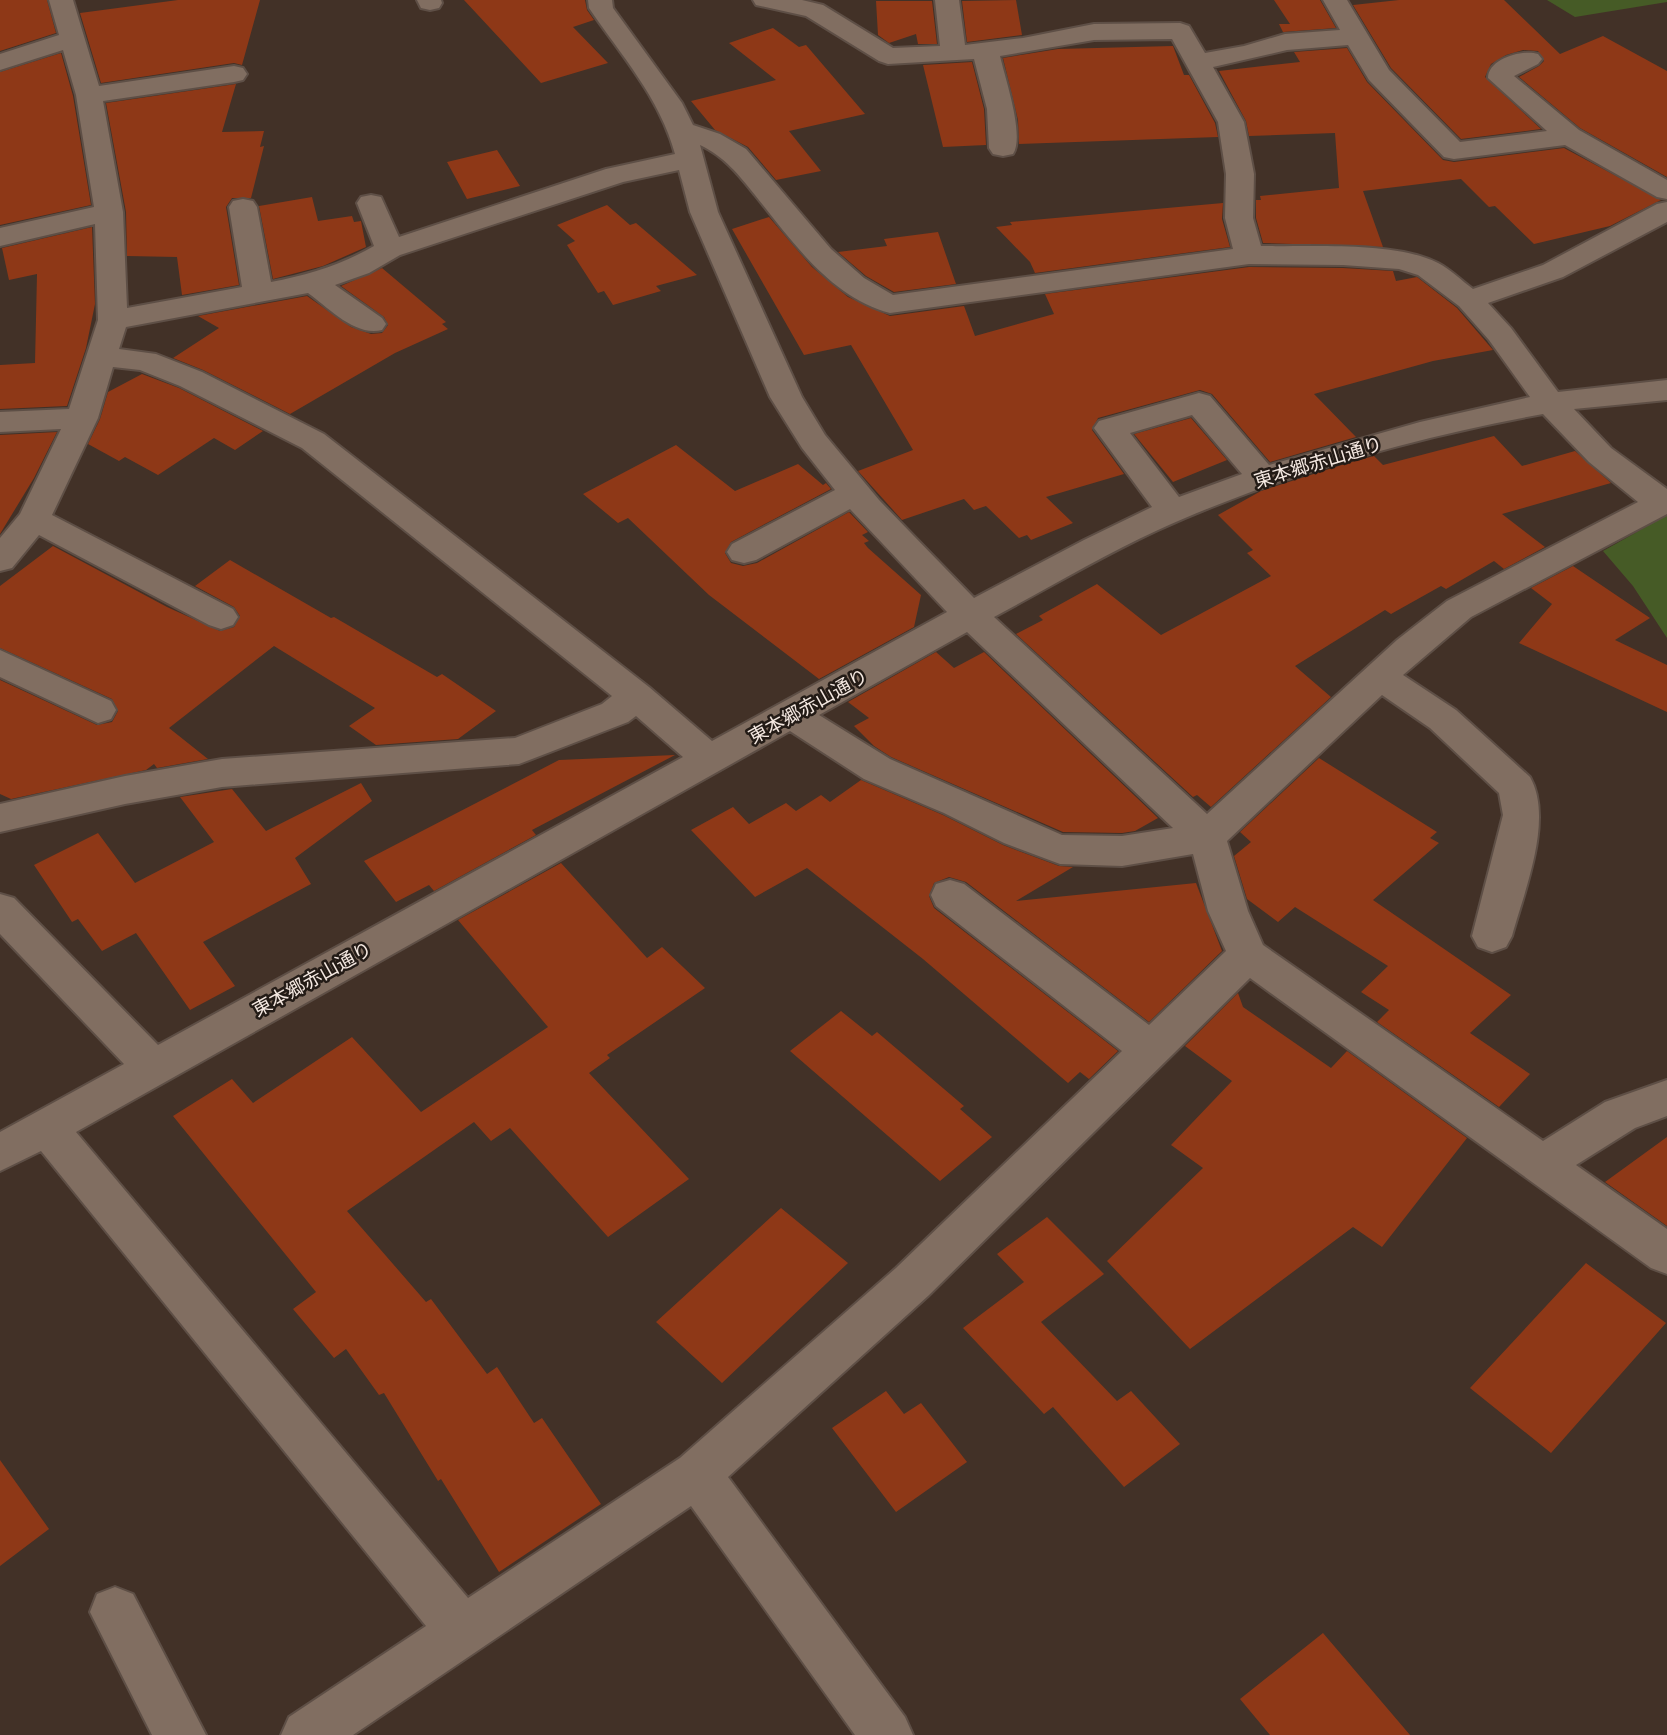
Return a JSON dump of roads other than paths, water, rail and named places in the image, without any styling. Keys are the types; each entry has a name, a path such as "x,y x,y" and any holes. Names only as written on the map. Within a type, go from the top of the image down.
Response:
{"street":[{"path":"0,560 34,519 82,418 113,320 109,212 89,95 61,0"},
{"path":"600,0 601,8 669,103 682,130 704,212 786,397 813,441 855,493 970,615 1207,836 1227,911 1248,955 1667,1254"},
{"path":"765,0 814,10 888,56 985,50 1100,21 1180,31 1231,122 1240,174 1239,218 1249,255"},
{"path":"947,0 953,52"},
{"path":"1342,1 1355,37 1378,74 1454,151 1569,136"},
{"path":"1197,62 1248,53 1285,42 1355,37"},
{"path":"0,62 73,39"},
{"path":"985,50 1000,109 1003,148"},
{"path":"1529,59 1501,70 1501,78 1569,136 1667,191"},
{"path":"89,95 234,74"},
{"path":"682,130 717,142 738,157 811,243 858,287 874,299 891,304 1249,255 1343,256 1402,261 1428,269 1469,300 1500,334 1549,402 1600,455 1664,502 1459,609 1409,649 1207,836 1122,851 1060,849 1017,833 957,803 877,769 791,715"},
{"path":"113,320 313,283 359,267 390,249 616,175 690,159"},
{"path":"371,203 390,249"},
{"path":"243,207 258,293"},
{"path":"1469,300 1553,271 1667,210"},
{"path":"0,237 109,212"},
{"path":"313,283 371,324"},
{"path":"103,357 145,360 191,379 313,442 636,696 710,760"},
{"name":"東本郷赤山通り","path":"0,1153 970,615 1108,542 1172,512 1263,478 1431,428 1549,402 1667,390"},
{"path":"1172,512 1110,428 1199,403 1263,478"},
{"path":"0,422 82,418"},
{"path":"744,552 855,493"},
{"path":"34,519 222,617"},
{"path":"0,662 98,710"},
{"path":"1381,677 1443,719 1517,787 1522,816 1492,936"},
{"path":"0,818 125,790 222,773 519,751 615,713 636,696"},
{"path":"950,895 1150,1049"},
{"path":"0,909 153,1067"},
{"path":"307,1735 697,1474 912,1282 1248,955"},
{"path":"1541,1166 1620,1115 1667,1098"},
{"path":"46,1126 462,1630"},
{"path":"697,1474 887,1735"},
{"path":"115,1612 180,1735"}]}
